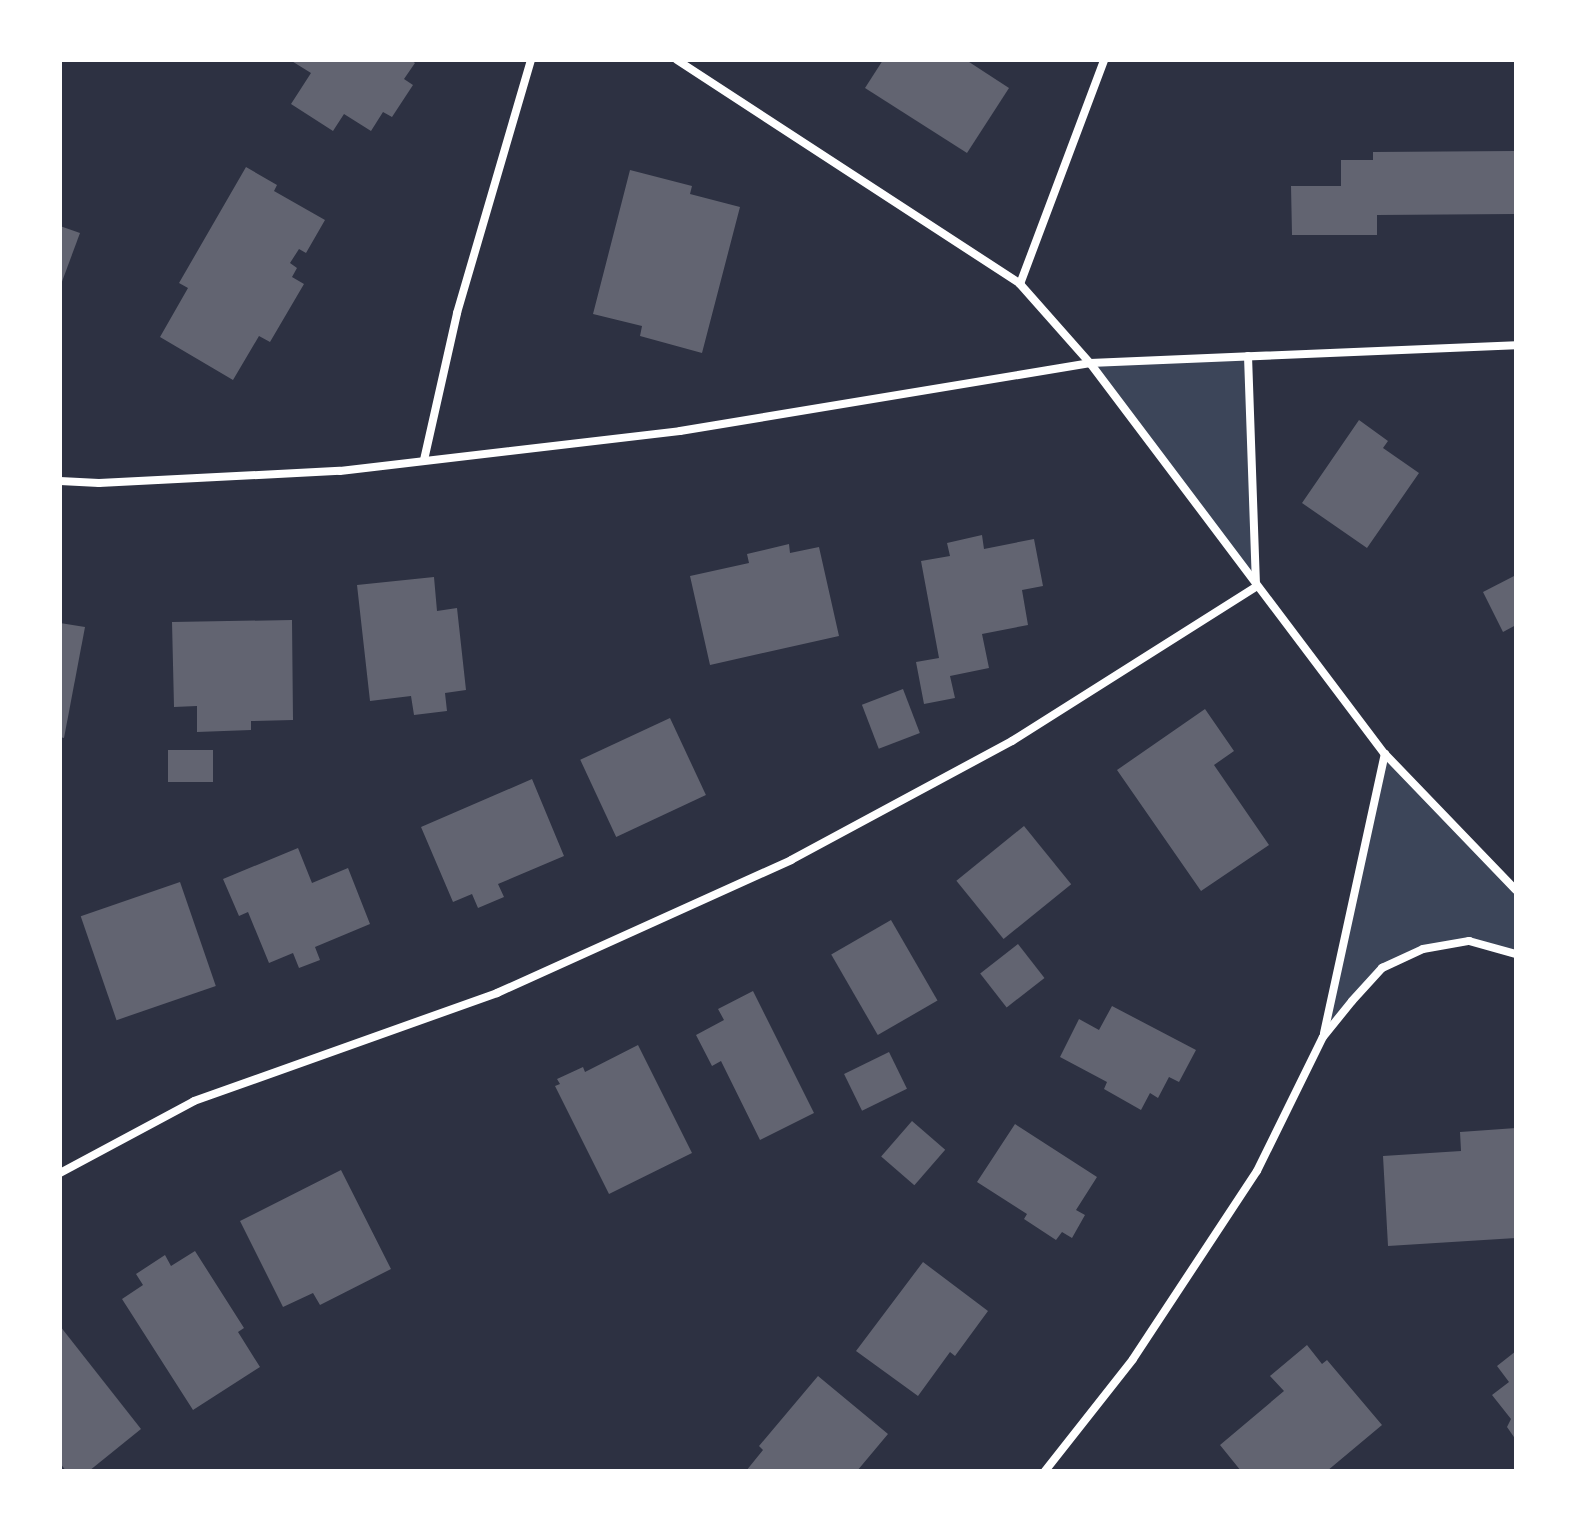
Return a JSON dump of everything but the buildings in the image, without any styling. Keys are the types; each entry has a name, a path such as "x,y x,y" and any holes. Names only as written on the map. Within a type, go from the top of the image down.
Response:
{"street":[{"path":"424,460 457,313 531,60"},
{"path":"677,60 1020,284 1090,363 1385,754 1516,890"},
{"path":"1020,284 1104,60"},
{"path":"60,481 99,483 340,471 680,431 1090,363 1516,345"},
{"path":"1248,356 1256,587"},
{"path":"60,1173 194,1101 497,993 791,860 1012,741 1256,587"},
{"path":"1045,1471 1133,1359 1257,1171 1323,1037 1385,754"},
{"path":"1323,1037 1382,968 1423,949 1469,941 1516,954"}],"shaded area":[{"path":"1248,356 1256,587 1090,363"},
{"path":"1385,754 1516,890 1516,954 1469,941 1423,949 1382,968 1323,1037"}]}
